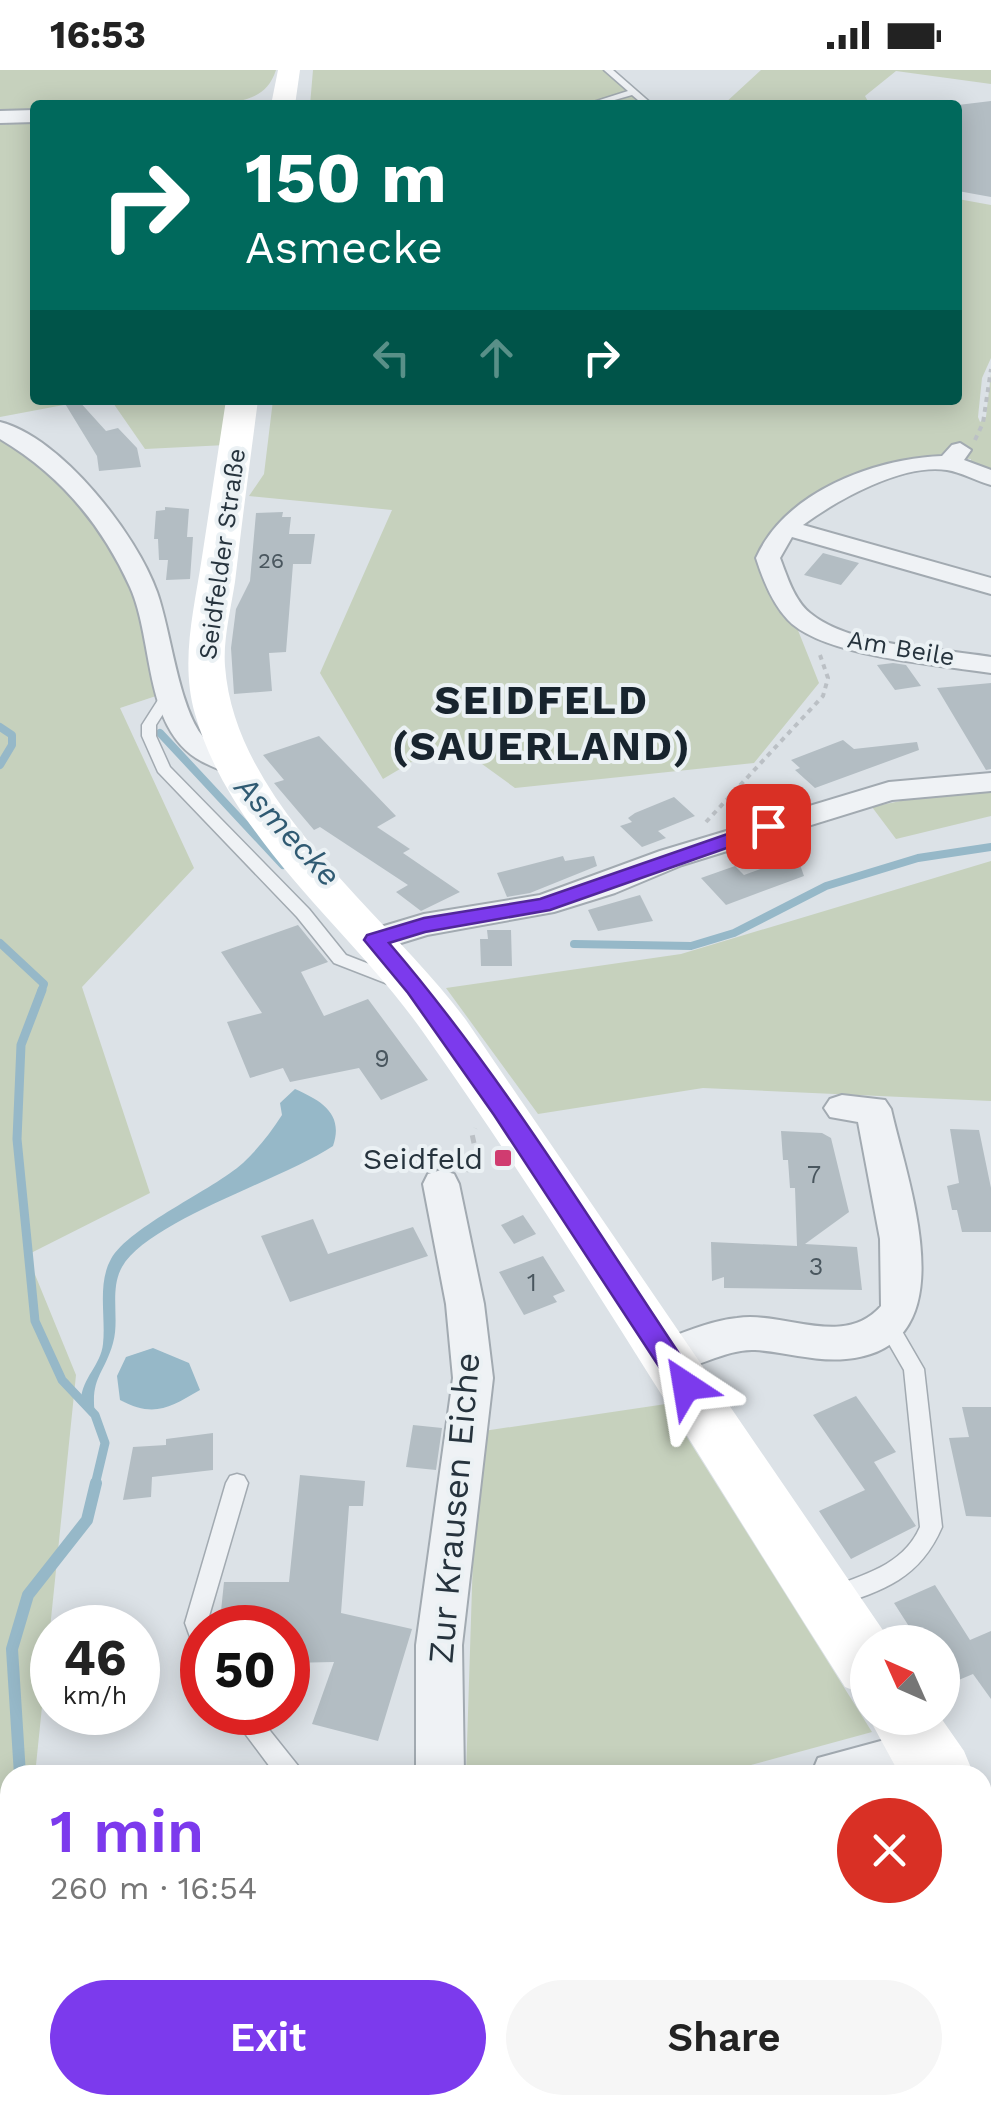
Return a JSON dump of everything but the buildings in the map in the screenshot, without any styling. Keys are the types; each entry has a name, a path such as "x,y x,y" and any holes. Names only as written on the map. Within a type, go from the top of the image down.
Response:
{"main road":[{"path":"284,100 289,70"},
{"name":"Seidfelder Straße","path":"241,405 205,664 207,685 233,765 261,810 416,988 502,1110 850,1638"}],"street":[{"path":"0,117 30,116"},
{"name":"Seidfelder Straße","path":"0,429 40,452 96,504 144,590 170,692 189,740 202,751 233,765"},
{"path":"787,528 867,478 922,463 955,456 991,478"},
{"path":"787,528 991,586"},
{"name":"Am Beile","path":"787,528 775,539 768,558 794,612 814,628 838,638 991,665"},
{"path":"375,940 424,925 543,905 604,886 672,858 889,791 991,782"},
{"path":"666,1356 732,1334 848,1343 888,1325 900,1308 903,1287 891,1192 874,1109 842,1108"},
{"name":"Zur Krausen Eiche","path":"440,1184 465,1304 472,1378 439,1645 440,1765"},
{"path":"867,1765 922,1748"}],"lane":[{"path":"608,70 643,100"},
{"path":"606,100 634,92"},
{"path":"170,692 149,726 149,736 163,769 302,913 340,959 416,988"},
{"path":"824,1598 883,1577 907,1562 925,1547 931,1527 914,1368 888,1325"},
{"path":"201,1605 237,1483"},
{"path":"259,1735 283,1765"}],"path":[{"path":"955,456 980,432 985,380 991,369"},
{"path":"672,858 823,696 828,678 814,628"}],"green space":[{"path":"0,70 276,70 261,92 243,100 30,100 30,112 0,114"},
{"path":"313,70 604,70 637,100 310,100"},
{"path":"761,70 991,70 991,84 896,71 865,96 867,100 728,100"},
{"path":"30,119 30,405 64,405 0,417 0,120"},
{"path":"962,200 991,205 991,358 982,378 978,417 980,422 986,417 991,373 991,480 969,469 971,459 936,457 907,462 764,545 819,683 754,763 515,788 449,740 383,779 320,673 392,510 249,496 264,474 272,405 962,405"},
{"path":"114,405 231,405 226,445 145,449"},
{"path":"0,435 61,476 133,580 165,693 120,708 194,868 82,987 150,1193 27,1255 76,1375 52,1605 30,1605 30,1735 39,1735 36,1765 0,1765"},
{"path":"971,786 991,787 991,816 896,839 872,807"},
{"path":"991,861 991,1101 703,1088 538,1114 446,988 681,954"},
{"path":"666,1404 850,1697 850,1735 861,1735 751,1765 466,1765 477,1432"}],"water":[{"path":"295,1089 314,1098 333,1117 333,1146 188,1217 137,1250 118,1276 115,1334 96,1384 95,1415 81,1400 102,1352 103,1290 111,1259 135,1234 243,1163 273,1128 282,1115 280,1103"},
{"path":"153,1348 189,1363 200,1390 161,1409 142,1409 120,1400 117,1376 126,1357"}],"waterway":[{"path":"0,727 12,735 12,745 0,765"},
{"name":"Asmecke","path":"160,733 283,865"},
{"name":"Asmecke","path":"574,944 691,946 734,933 826,886 918,858 991,847"},
{"path":"0,943 44,984 41,992"},
{"path":"42,990 21,1045 17,1139 35,1321 62,1380 95,1415 105,1443 95,1485"},
{"path":"19,1765 12,1649 28,1595 87,1520 96,1483"}],"place":[{"name":"Seidfeld","path":"503,1158"}],"district":[{"name":"SEIDFELD (SAUERLAND)","path":"542,723"}],"route":[{"path":"686,1386 502,1110 416,988 375,940 424,925 543,905 768,826"}]}
